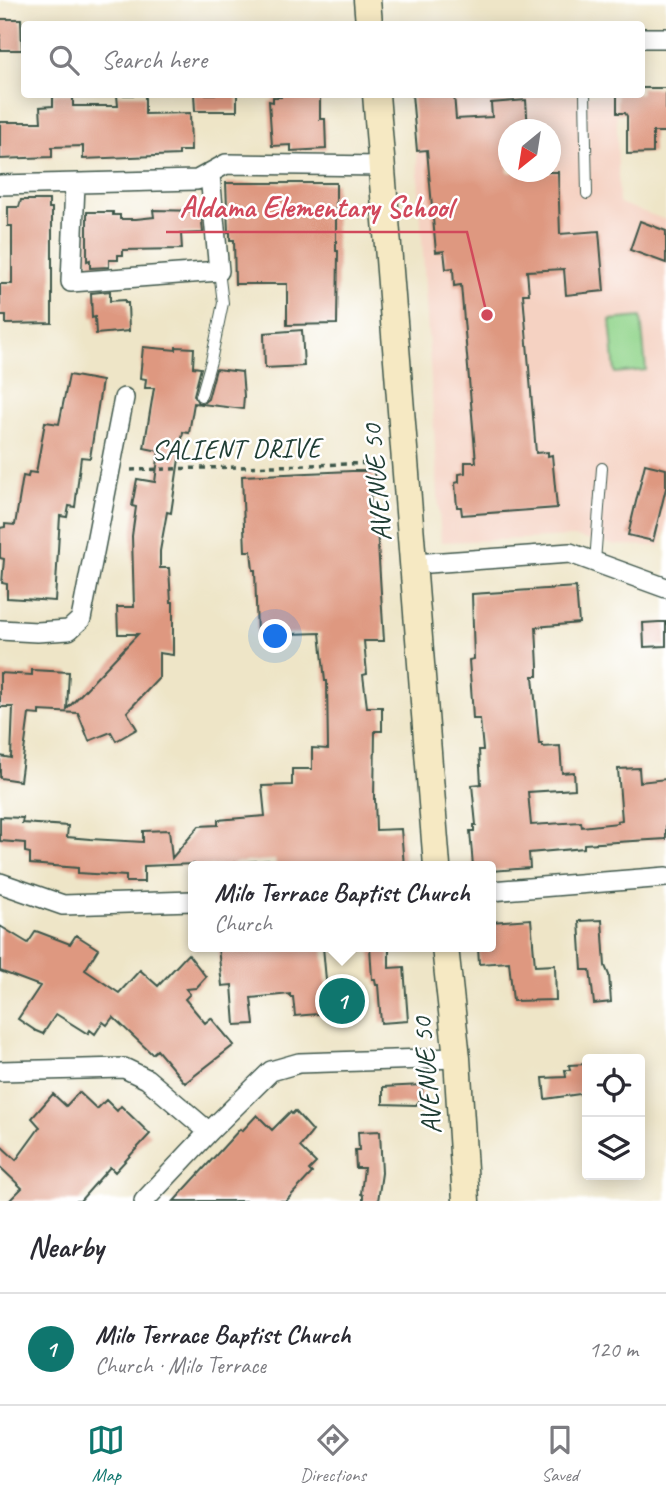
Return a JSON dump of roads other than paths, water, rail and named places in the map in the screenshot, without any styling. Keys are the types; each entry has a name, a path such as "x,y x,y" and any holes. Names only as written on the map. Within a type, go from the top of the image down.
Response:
{"street":[{"path":"367,0 369,21"},
{"path":"645,38 666,38"},
{"name":"AVENUE 50","path":"376,98 437,861"},
{"path":"0,185 197,180 226,164 382,166"},
{"path":"75,184 71,282 219,271 210,175"},
{"path":"0,630 69,630 81,619 124,398"},
{"path":"414,564 570,553 666,588"},
{"path":"496,891 666,877"},
{"path":"0,883 63,905 188,901"},
{"name":"AVENUE 50","path":"446,952 457,1058 466,1201"},
{"path":"144,1201 271,1071 299,1063 457,1058"},
{"path":"0,1072 124,1068 147,1079 209,1132"}],"lane":[{"path":"585,98 587,194"},
{"path":"201,396 223,303 219,271"},
{"path":"596,562 602,468"}],"place":[{"name":"Aldama Elementary School","path":"487,315"},
{"name":"Milo Terrace Baptist Church","path":"342,1001"}]}
